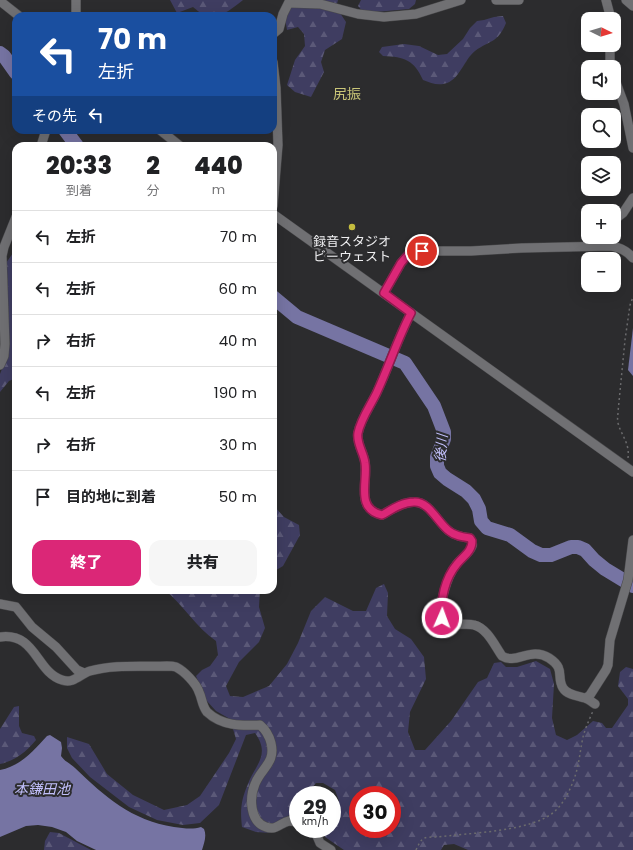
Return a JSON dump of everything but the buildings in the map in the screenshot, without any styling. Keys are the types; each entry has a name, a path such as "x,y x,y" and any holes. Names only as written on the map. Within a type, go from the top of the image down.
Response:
{"street":[{"path":"76,0 76,12"},
{"path":"277,31 280,29 283,14 289,1 320,4 358,14 384,17 416,14 461,0"},
{"path":"496,0 519,0"},
{"path":"606,0 609,12"},
{"path":"626,0 633,6"},
{"path":"0,1 14,12"},
{"path":"621,96 633,148"},
{"path":"277,116 277,157"},
{"path":"165,134 175,142"},
{"path":"621,215 633,198"},
{"path":"277,220 384,293 629,469"},
{"path":"0,365 4,356 5,344 1,272 2,256 12,227"},
{"path":"384,293 401,263 409,254 422,251 470,251 581,244"},
{"path":"614,244 628,252 633,258"},
{"path":"411,313 358,434 358,441 366,463 364,496 366,502 377,514 382,515 405,503 420,502 427,507 448,531 455,535 470,538 472,541 472,546 456,564 448,578 444,593 442,618 450,625 474,625 482,628 502,656 507,659 530,654 540,654 549,658 557,665 563,688 567,692 582,698 586,698 595,704"},
{"path":"586,698 590,695 606,670 609,659 610,640 627,583 633,540"},
{"path":"0,604 16,607 32,627 56,647 77,670 84,673"},
{"path":"0,637 14,637 30,646 50,672 61,680 68,682 84,673 107,668 175,667 181,670 196,685 202,704 207,712 226,723 244,726 260,725 266,729 272,750 270,760 255,784 252,798 252,812 258,823 266,828 276,828 289,821"},
{"path":"318,838 320,843 331,850"}],"path":[{"path":"629,469 628,448 625,437 618,423 618,412 626,333 630,305 633,297"},
{"path":"416,850 420,841 426,837 509,829 544,818 555,811 564,799 575,778 583,737 595,704"}],"green space":[{"path":"170,0 243,0 226,12 199,12 193,7 176,12"},
{"path":"294,0 338,0 336,7 346,22 342,39 325,50 321,62 324,72 311,97 295,92 287,85 295,60 305,46 304,34 298,27 287,30 285,18"},
{"path":"361,0 416,0 415,4 409,9 364,13 358,6"},
{"path":"503,16 506,23 497,38 475,51 459,73 451,81 444,84 432,83 423,80 420,73 408,61 397,57 383,56 379,52 382,47 404,44 419,46 438,55 447,54 463,39 470,28 477,21"},
{"path":"12,254 12,380 9,381 0,392 0,374 6,359 6,263"},
{"path":"277,509 284,517 299,525 300,535 283,566 277,570"},
{"path":"384,584 388,593 387,616 395,629 411,639 424,657 426,679 410,712 408,732 415,750 425,750 451,721 478,682 487,678 494,663 501,662 506,667 517,667 536,661 550,669 554,684 552,718 556,735 567,740 577,735 593,721 602,723 606,728 612,728 628,705 628,699 618,686 620,672 626,667 633,669 633,850 468,850 454,844 444,845 441,850 344,850 326,838 341,838 341,786 328,786 323,783 316,783 314,786 289,786 289,815 270,833 256,832 242,827 241,815 244,795 262,754 260,741 255,733 246,735 219,805 200,823 183,825 157,820 129,807 90,777 72,758 67,748 67,737 89,744 107,774 133,795 164,810 187,805 200,796 229,753 236,739 230,719 216,711 206,700 196,676 202,670 210,666 218,655 216,641 202,629 169,594 260,594 259,607 265,628 259,642 239,662 226,686 230,696 243,697 269,686 287,664 298,643 311,611 325,597 353,611 366,611 376,588"},
{"path":"19,706 19,726 22,733 34,736 36,740 29,748 11,761 0,764 0,729 14,707"},
{"path":"50,832 59,833 91,850 44,850 45,841"}],"water":[{"path":"633,328 633,376 628,370"},
{"name":"本鎌田池","path":"50,735 61,742 61,756 64,760 73,766 108,798 120,806 145,819 159,824 188,828 201,827 204,829 205,837 202,850 96,850 77,841 66,832 52,827 38,825 26,826 0,837 0,770 14,765 26,757 47,736"}],"waterway":[{"name":"後川","path":"0,53 12,67"},
{"name":"後川","path":"68,134 74,142"},
{"name":"後川","path":"277,300 297,317 405,363 434,406 444,432 444,439 437,457 437,466 440,473 466,491 474,499 479,509 481,521 487,528 510,535 532,551 541,555 551,555 571,547 578,547 585,550 605,569 633,586"}],"place":[{"name":"録音スタジオ ビーウェスト","path":"352,227"}],"district":[{"name":"尻振","path":"347,94"}],"route":[{"path":"422,251 409,254 401,263 384,293 411,313 377,392 362,422 358,434 358,441 366,463 364,496 370,508 377,514 382,515 405,503 420,502 427,507 448,531 455,535 470,538 472,541 472,546 469,551 456,564 448,578 444,593 442,618"}]}
